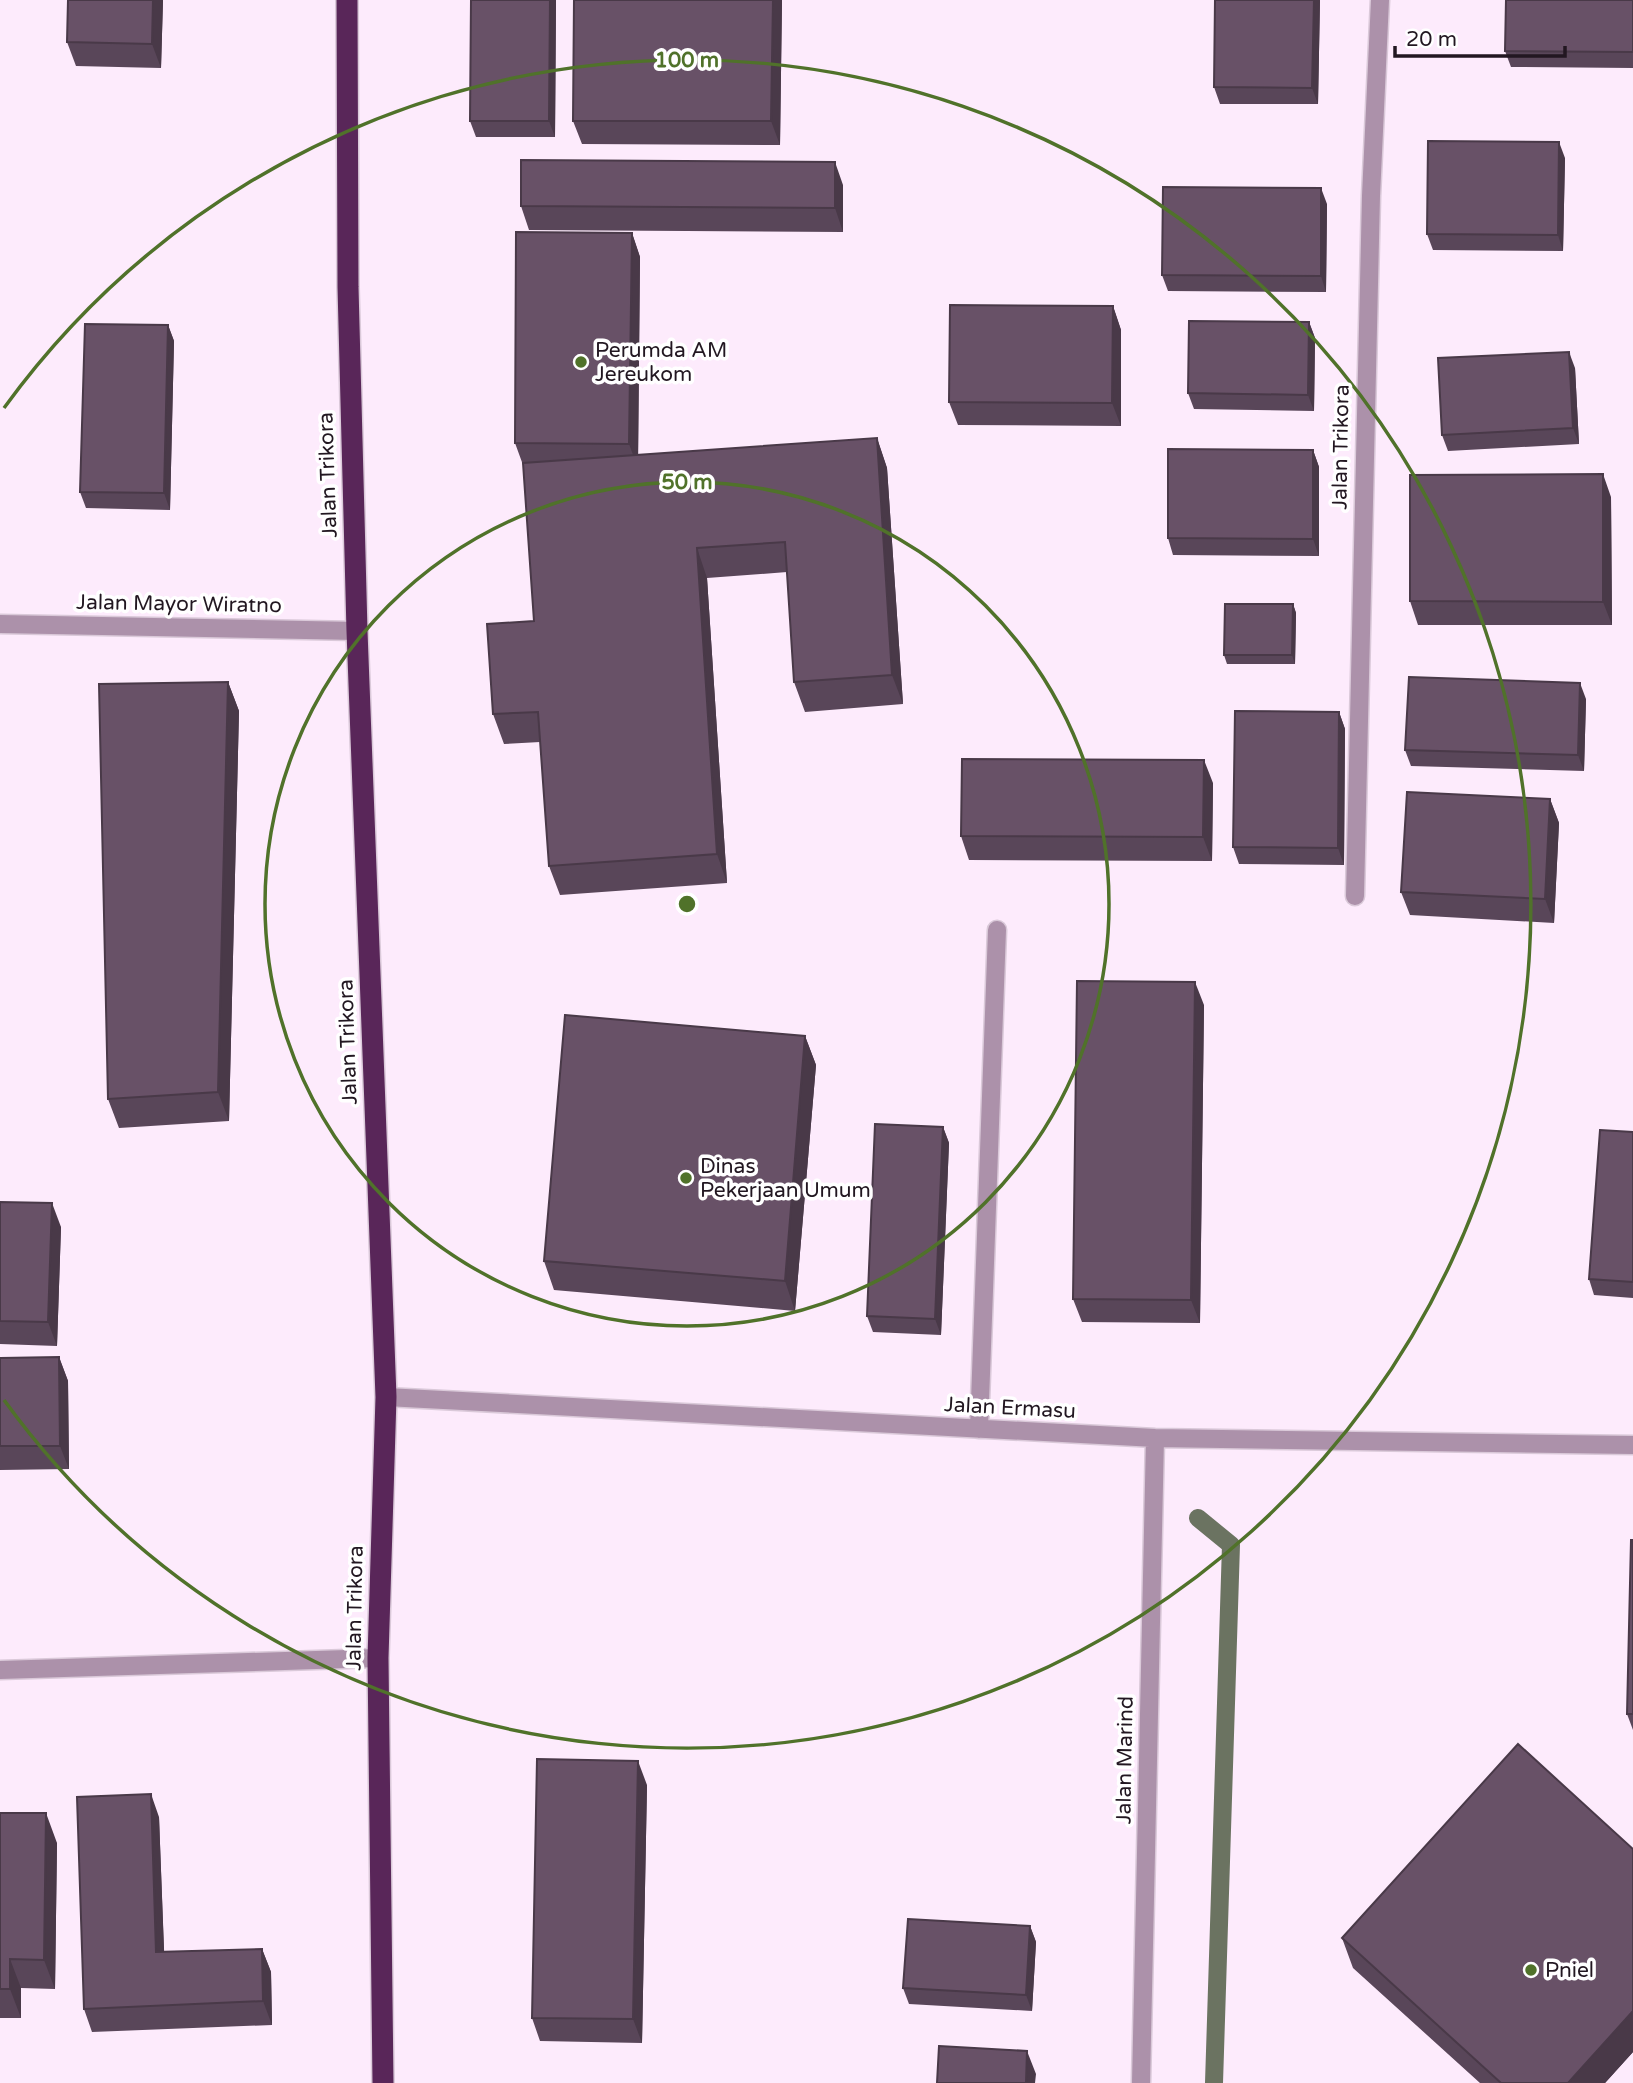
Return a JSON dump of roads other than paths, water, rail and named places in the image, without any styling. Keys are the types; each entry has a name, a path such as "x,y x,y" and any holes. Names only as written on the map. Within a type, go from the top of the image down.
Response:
{"highway":[{"name":"Jalan Trikora","path":"346,0 348,287 357,631 386,1398 378,1658 383,2083"}],"street":[{"name":"Jalan Trikora","path":"1355,896 1371,196 1380,0"},
{"name":"Jalan Mayor Wiratno","path":"0,624 357,631"},
{"path":"979,1429 997,930"},
{"name":"Jalan Ermasu","path":"386,1398 1155,1438 1633,1445"},
{"name":"Jalan Marind","path":"1140,2083 1155,1438"},
{"path":"0,1670 378,1658"}],"waterway":[{"path":"1198,1518 1231,1545 1214,2083"}],"place":[{"name":"Perumda AM Jereukom","path":"581,362"},
{"name":"Dinas Pekerjaan Umum","path":"686,1178"},
{"name":"Pniel","path":"1531,1970"}]}
